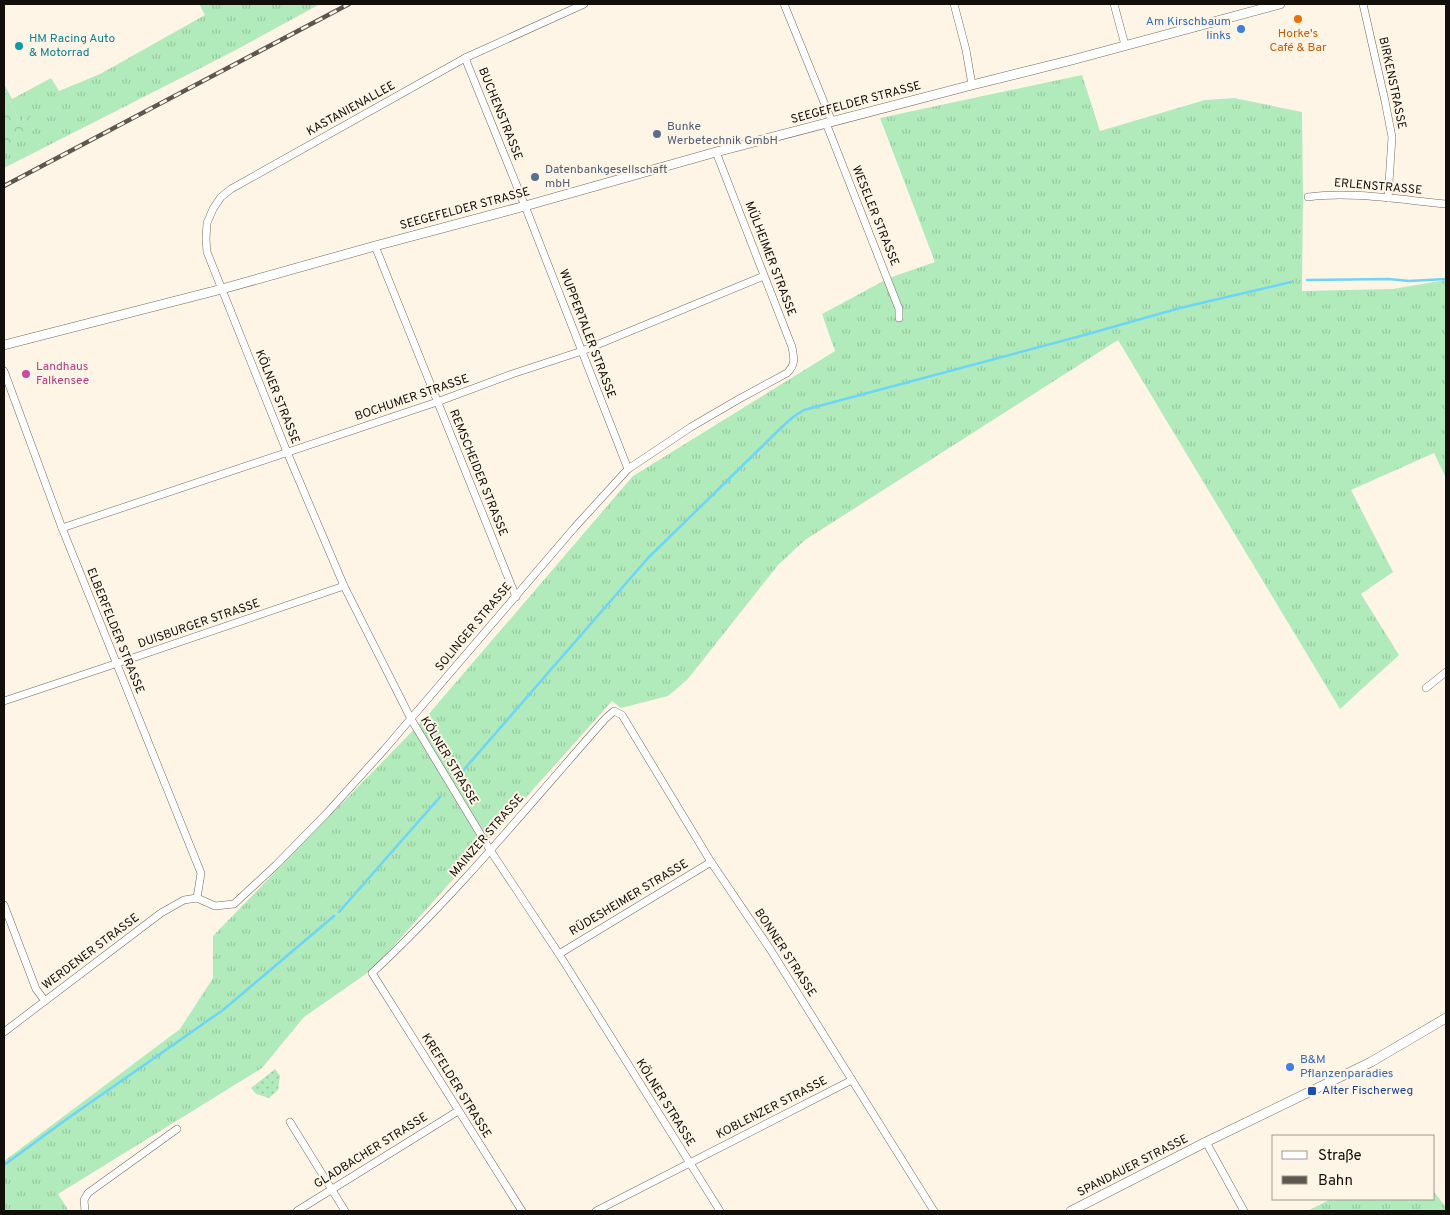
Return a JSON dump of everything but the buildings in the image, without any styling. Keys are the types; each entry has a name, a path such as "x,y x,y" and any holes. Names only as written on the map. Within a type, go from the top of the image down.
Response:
{"street":[{"name":"KASTANIENALLEE","path":"222,289 207,252 207,223 221,197 231,189 465,58 584,4"},
{"name":"WESELER STRASSE","path":"784,4 899,309 899,318"},
{"path":"954,4 966,50 972,85"},
{"path":"1114,4 1125,45"},
{"name":"SEEGEFELDER STRASSE","path":"4,345 222,289 716,152 1072,60 1268,5 1280,4"},
{"name":"BIRKENSTRASSE","path":"1363,4 1392,138 1388,198"},
{"name":"BUCHENSTRASSE","path":"465,58 525,206"},
{"name":"MÜLHEIMER STRASSE","path":"716,152 792,346 794,358 792,368 787,373"},
{"name":"ERLENSTRASSE","path":"1308,197 1328,194 1446,204"},
{"name":"WUPPERTALER STRASSE","path":"525,206 628,469"},
{"name":"REMSCHEIDER STRASSE","path":"375,246 516,597"},
{"name":"BOCHUMER STRASSE","path":"62,528 415,408 438,402 512,374 582,351 764,276"},
{"name":"KÖLNER STRASSE","path":"222,289 287,452 344,586 411,719 490,850 559,954 720,1211"},
{"name":"ELBERFELDER STRASSE","path":"4,371 62,528 201,874 197,898"},
{"name":"SOLINGER STRASSE","path":"197,898 215,906 234,904 276,865 328,812 411,719 575,527 628,469 691,427 787,373"},
{"name":"DUISBURGER STRASSE","path":"4,701 344,586"},
{"path":"1426,688 1446,672"},
{"name":"MAINZER STRASSE","path":"372,973 410,938 490,850 604,718 614,710"},
{"name":"BONNER STRASSE","path":"614,710 622,715 711,862 770,950 934,1211"},
{"name":"RÜDESHEIMER STRASSE","path":"559,954 711,862"},
{"name":"WERDENER STRASSE","path":"4,1032 109,951 162,913 184,900 197,898"},
{"path":"4,905 36,990 45,1001"},
{"name":"KREFELDER STRASSE","path":"372,973 522,1211"},
{"name":"SPANDAUER STRASSE","path":"1071,1211 1206,1142 1371,1062 1446,1018"},
{"name":"KOBLENZER STRASSE","path":"596,1211 852,1080"},
{"name":"GLADBACHER STRASSE","path":"297,1211 458,1111"},
{"path":"290,1122 345,1211"},
{"path":"86,1211 84,1200 88,1193 177,1129"},
{"path":"1206,1142 1244,1211"}],"green space":[{"path":"199,4 320,4 232,52 4,168 4,147 33,130 29,115 20,122 4,89 4,84 12,99 51,78 59,91 100,74 205,15"},
{"path":"1082,75 1100,131 1205,100 1234,98 1302,112 1302,291 1393,289 1446,280 1446,478 1434,453 1351,490 1393,572 1361,594 1399,655 1340,709 1118,340 805,540 778,565 687,680 668,696 621,708 612,701 373,969 304,1017 262,1068 58,1194 69,1211 4,1211 4,1161 180,1029 213,978 213,936 427,716 633,476 835,351 822,314 889,278 935,262 880,118"},
{"path":"4,89 20,122 30,114 33,131 4,147"},
{"path":"275,1069 280,1076 278,1090 269,1098 256,1094 251,1088"},
{"path":"1435,1193 1446,1207 1446,1211 1307,1211 1329,1200 1435,1200"}],"waterway":[{"path":"1307,280 1389,279 1409,281 1446,279"},
{"path":"461,773 648,558 783,426 804,410 1180,308 1291,282"},
{"path":"339,912 440,797"},
{"path":"4,1165 223,1010 334,916"}],"railway":[{"path":"4,186 349,4"}],"place":[{"name":"Horke's Café & Bar","path":"1298,19"},
{"name":"Am Kirschbaum links","path":"1241,29"},
{"name":"HM Racing Auto & Motorrad","path":"19,46"},
{"name":"Bunke Werbetechnik GmbH","path":"657,134"},
{"name":"Datenbankgesellschaft mbH","path":"535,177"},
{"name":"Landhaus Falkensee","path":"26,374"},
{"name":"B&M Pflanzenparadies","path":"1290,1067"},
{"name":"Alter Fischerweg","path":"1312,1091"}]}
